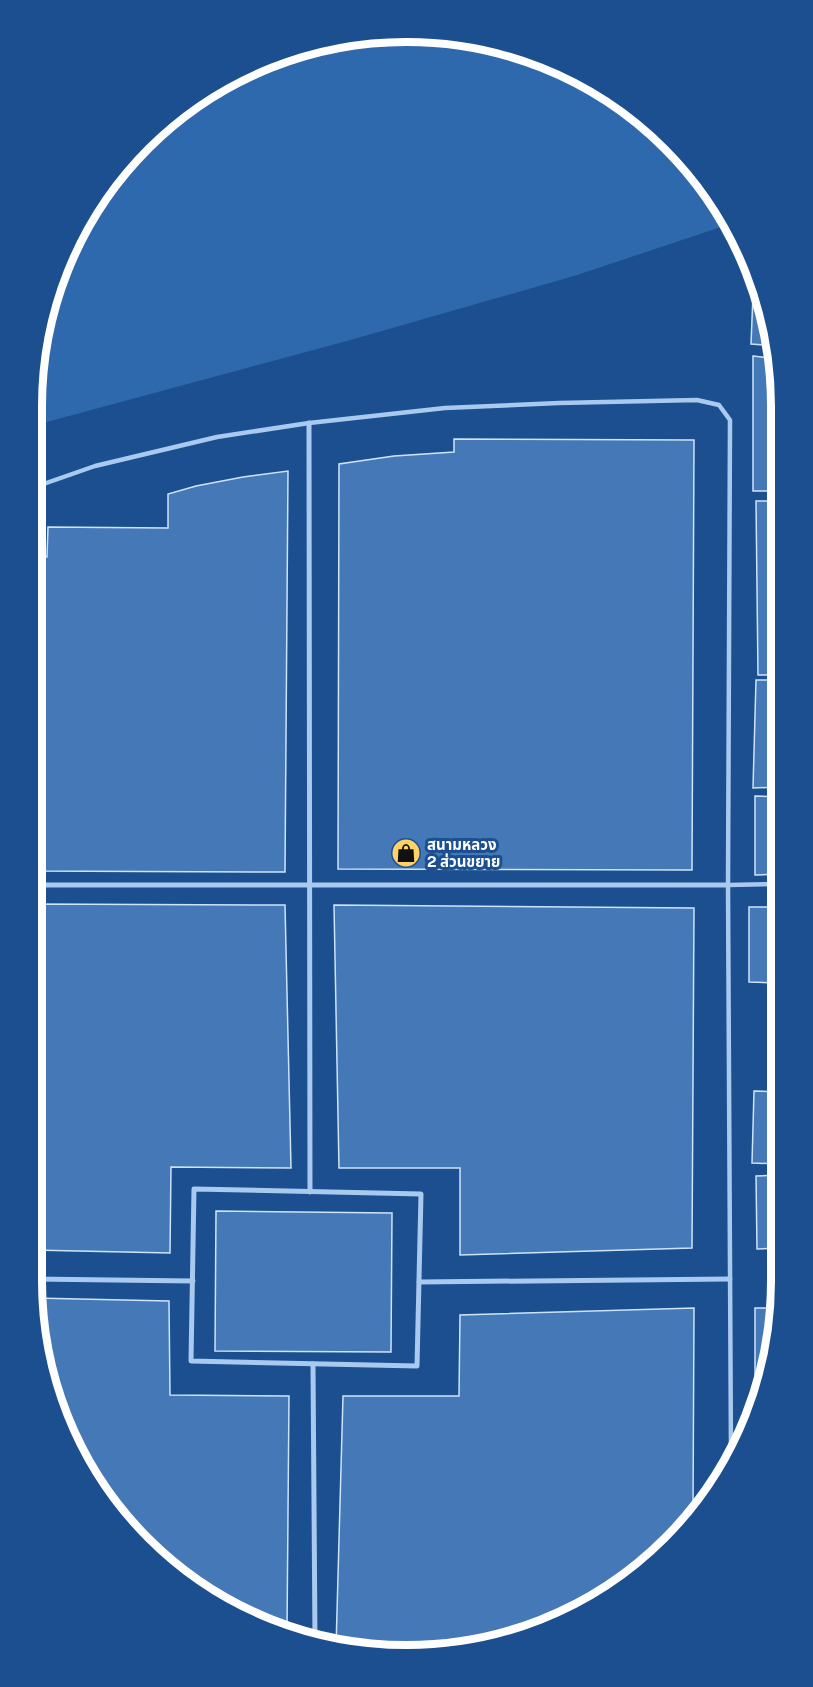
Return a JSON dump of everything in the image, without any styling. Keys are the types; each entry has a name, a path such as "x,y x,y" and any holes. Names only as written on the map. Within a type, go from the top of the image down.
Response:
{"street":[{"path":"309,423 310,1192"},
{"path":"42,885 728,885"},
{"path":"195,1189 421,1194 417,1366 191,1361 193,1281 195,1189"},
{"path":"42,1279 193,1281"},
{"path":"419,1281 730,1279"},
{"path":"313,1364 315,1634"}],"lane":[{"path":"42,485 106,463 218,437 309,423 445,408 697,400 719,405 730,420 728,885 731,1446"},
{"path":"728,885 771,884"}],"shaded area":[{"path":"430,43 501,54 546,70 609,103 647,132 681,166 710,204 723,226 574,276 347,341 42,423 45,359 54,312 70,267 103,204 132,166 166,132 204,103 267,70 312,54 359,45"}],"building":[{"path":"753,293 766,345 751,344"},
{"path":"753,356 768,359 771,406 771,491 753,491"},
{"path":"454,439 694,440 692,870 338,869 339,464 394,456 454,452"},
{"path":"288,471 285,872 42,871 42,557 47,557 48,527 168,528 168,494 243,477"},
{"path":"756,501 771,501 771,675 758,675"},
{"path":"756,680 771,680 771,787 753,788"},
{"path":"755,796 771,797 771,874 755,875"},
{"path":"42,904 285,905 291,1168 171,1167 170,1253 42,1250"},
{"path":"334,905 694,908 692,1248 460,1255 460,1168 339,1168"},
{"path":"749,907 771,907 771,983 749,982"},
{"path":"754,1091 771,1092 771,1164 752,1163"},
{"path":"771,1175 771,1248 757,1249 756,1176"},
{"path":"216,1211 392,1213 391,1352 215,1351"},
{"path":"43,1298 169,1301 170,1395 289,1396 287,1625 245,1607 204,1584 166,1555 132,1521 117,1502 91,1463 61,1398 49,1352"},
{"path":"694,1308 693,1506 647,1555 609,1584 568,1607 524,1626 478,1638 430,1644 383,1644 336,1638 343,1396 459,1396 460,1315"},
{"path":"755,1308 770,1308 764,1352 757,1380 755,1380"}],"place":[{"name":"สนามหลวง 2 ส่วนขยาย","path":"406,853"}]}
